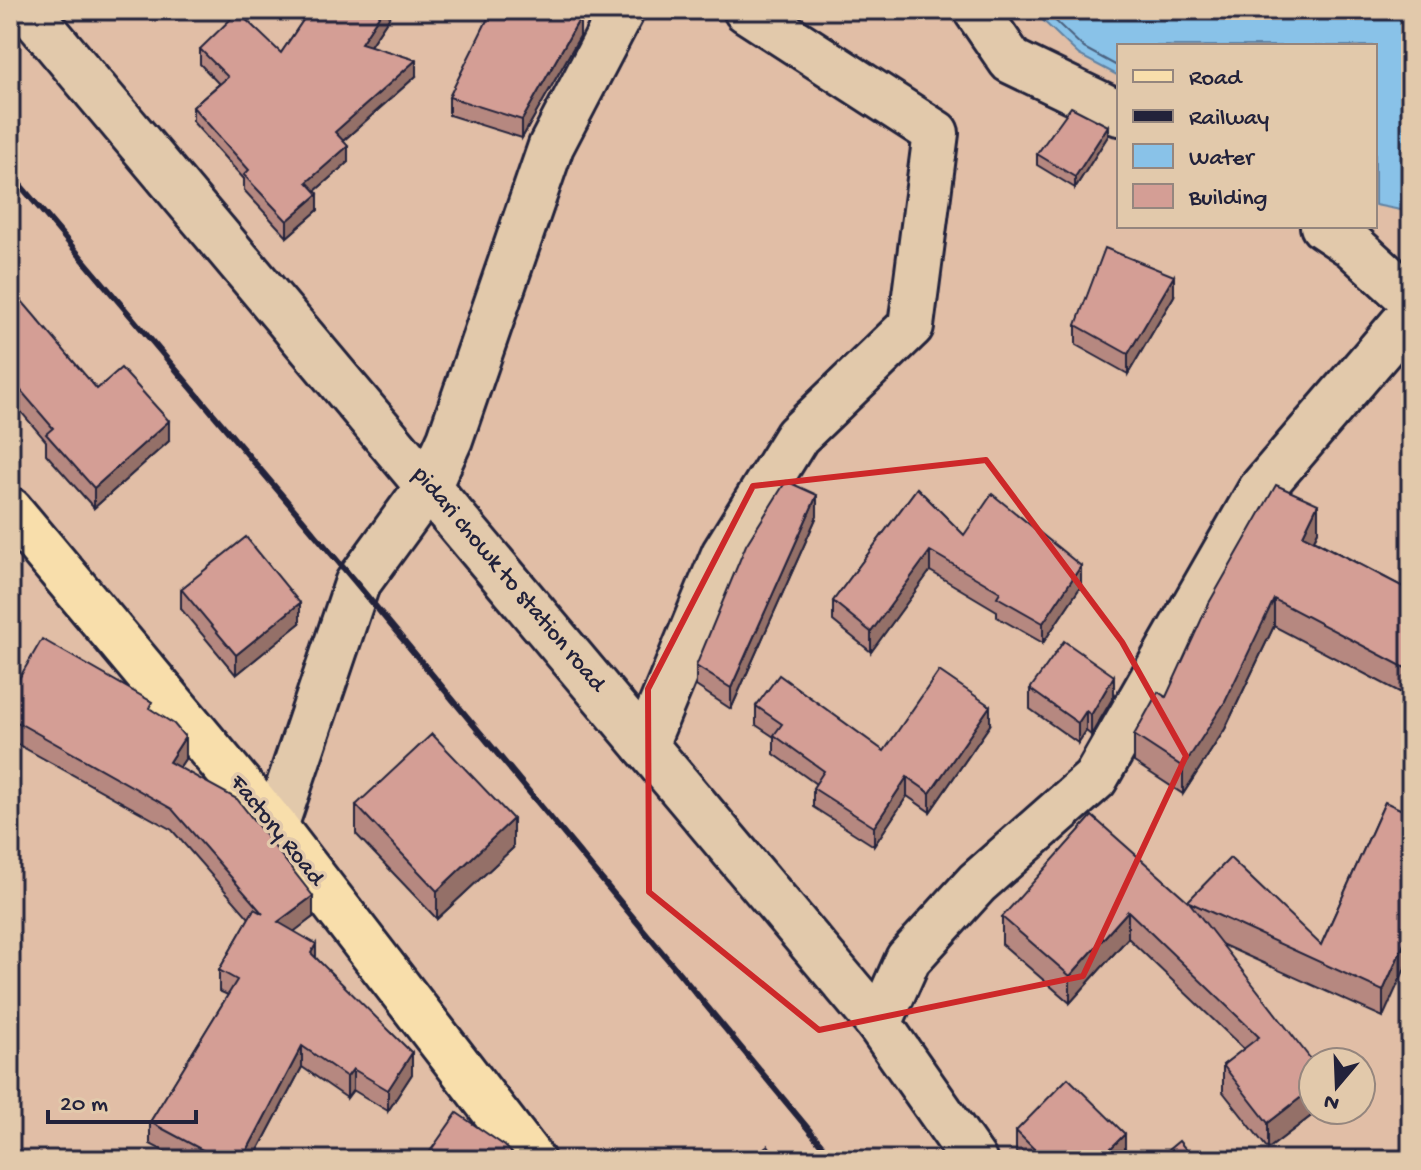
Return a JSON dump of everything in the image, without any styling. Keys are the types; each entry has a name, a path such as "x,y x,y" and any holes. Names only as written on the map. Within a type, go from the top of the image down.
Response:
{"main road":[{"name":"Factory Road","path":"10,510 275,827 532,1160"}],"street":[{"name":"pidari chowk to station road","path":"28,10 879,1024 974,1160"},
{"path":"275,827 357,584 429,485 450,439 551,146 622,10"},
{"path":"645,745 724,554 797,436 911,326 916,296 936,133 746,10"},
{"path":"976,10 1011,61 1117,112"},
{"path":"1326,228 1353,246 1411,299"},
{"path":"879,1024 908,959 977,883 1095,779 1261,489 1411,314"}],"highlighted area":[{"path":"986,460 1122,642 1186,756 1083,976 819,1030 649,892 648,689 753,486"}],"water":[{"path":"1032,10 1411,10 1411,212 1377,205 1377,44 1117,44 1117,75 1079,55"}],"building":[{"path":"310,10 383,10 361,43 416,60 335,132 348,146 307,182 318,194 287,221 244,175 249,170 193,107 228,77 200,49 238,12 281,53"},
{"path":"492,10 574,10 572,13 580,18 522,120 449,97"},
{"path":"1071,107 1108,126 1075,177 1037,154"},
{"path":"1105,248 1174,276 1128,354 1076,325"},
{"path":"15,293 97,389 121,368 169,421 94,488 46,434 53,428 10,378 10,296"},
{"path":"786,481 817,495 731,688 696,666 746,545"},
{"path":"1276,485 1318,504 1303,535 1411,591 1411,671 1274,599 1225,702 1183,767 1134,735 1158,692 1166,697 1209,603"},
{"path":"917,488 964,535 992,494 1081,566 1043,623 997,597 1000,592 930,551 871,632 833,601"},
{"path":"246,537 300,603 236,655 181,589"},
{"path":"42,639 152,702 149,708 174,724 185,737 169,762 237,799 313,896 278,922 316,944 311,953 412,1053 388,1090 353,1069 347,1077 302,1046 242,1160 221,1160 150,1122 237,980 219,970 254,909 263,914 172,809 10,718 10,694"},
{"path":"1064,641 1114,676 1091,715 1086,711 1078,723 1030,689"},
{"path":"939,671 990,706 930,793 907,777 874,827 813,788 824,771 774,735 782,724 756,706 779,675 884,751"},
{"path":"432,734 513,819 437,891 356,805"},
{"path":"1385,802 1411,814 1411,928 1383,991 1189,902 1301,1046 1297,1046 1297,1100 1268,1123 1223,1065 1259,1037 1128,911 1070,976 1002,917 1092,816 1188,901 1230,858 1321,945"},
{"path":"1068,1078 1125,1134 1099,1160 1045,1160 1016,1131"},
{"path":"457,1113 505,1146 519,1160 424,1160"},
{"path":"1179,1141 1195,1160 1156,1160"},
{"path":"768,1145 778,1160 749,1160"}],"railway":[{"path":"10,173 357,584 834,1160"}]}
